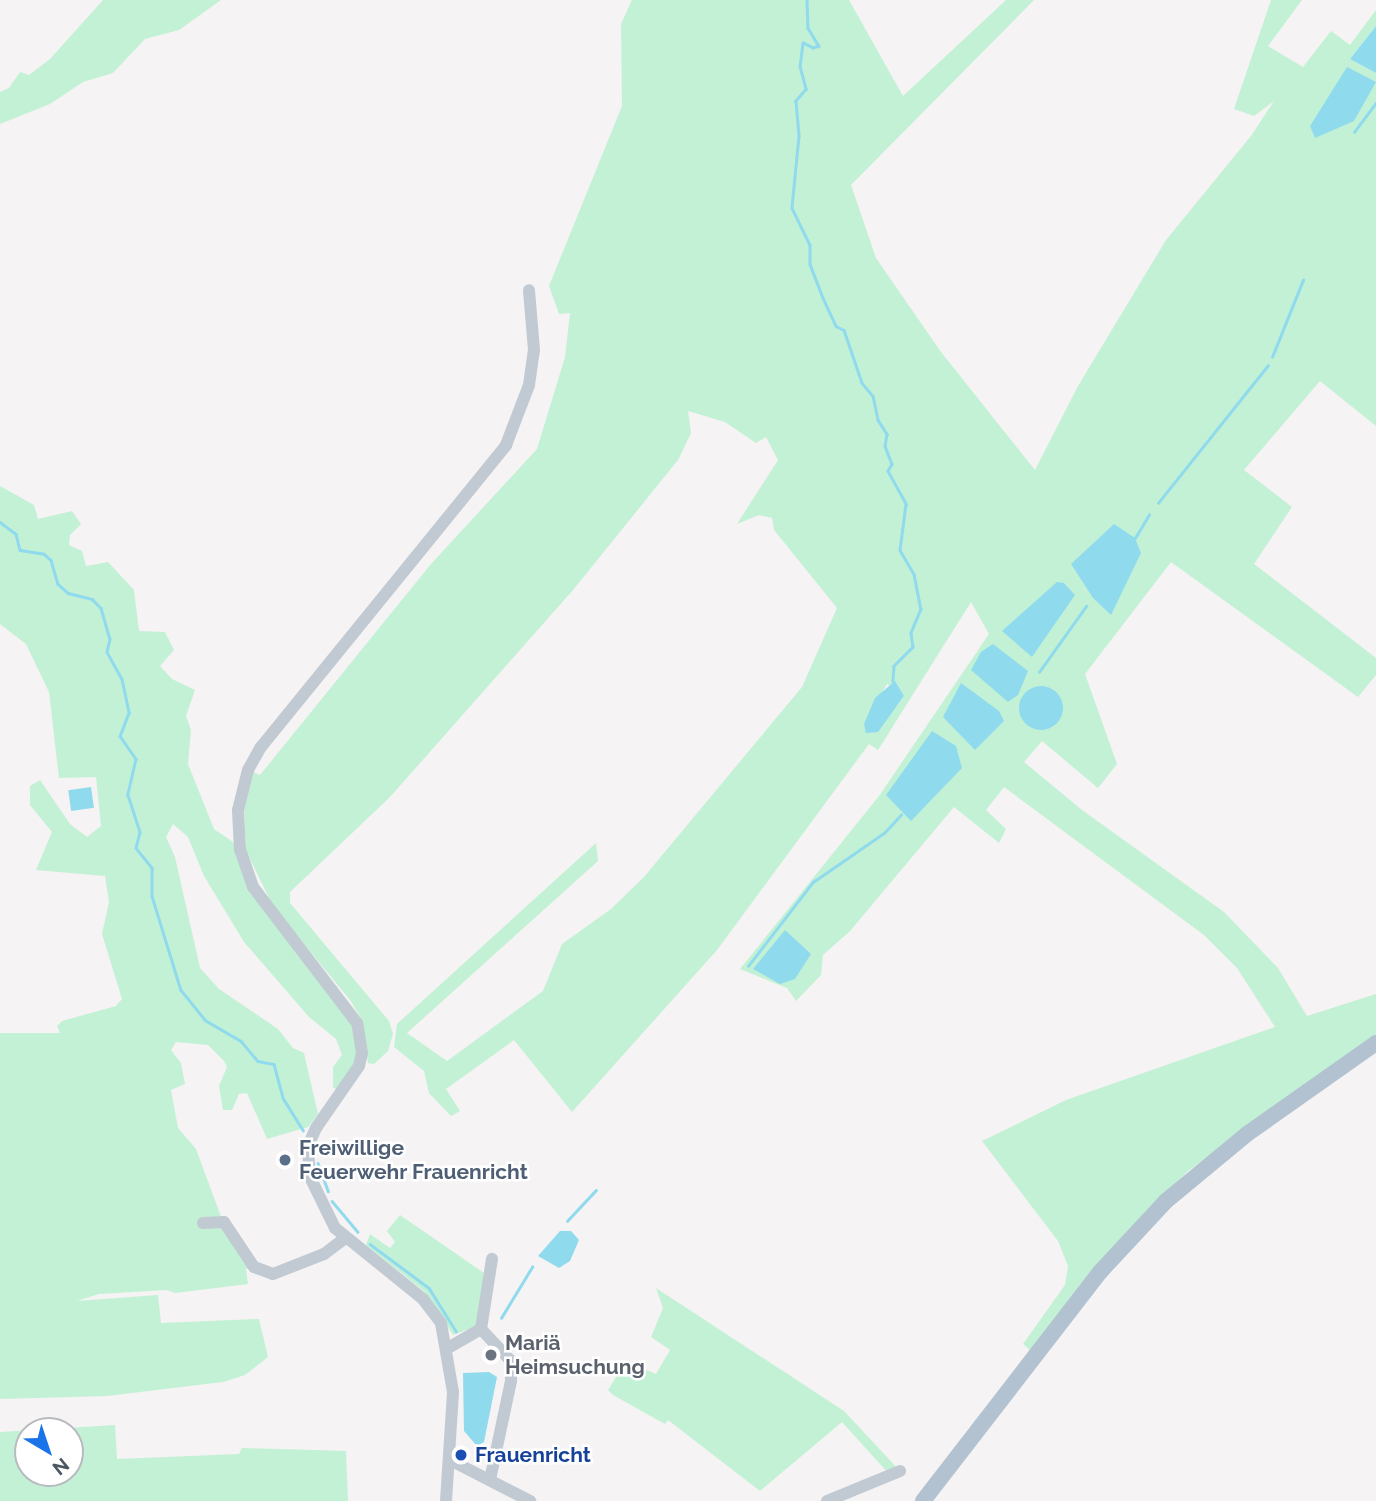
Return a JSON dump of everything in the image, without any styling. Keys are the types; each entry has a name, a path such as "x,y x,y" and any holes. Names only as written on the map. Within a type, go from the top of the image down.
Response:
{"main road":[{"path":"923,1501 1093,1281 1166,1200 1247,1133 1376,1043"}],"street":[{"path":"446,1501 452,1461 448,1348 441,1323 423,1299 345,1238 320,1204 310,1177 309,1146 354,1076 362,1053 357,1023 253,887 240,850 240,796 251,762 261,747 506,445 529,385 534,350 529,290"},
{"path":"203,1223 223,1222 254,1267 273,1274 324,1254 345,1238"},
{"path":"481,1329 492,1259"},
{"path":"448,1348 481,1329"},
{"path":"481,1329 506,1353 512,1367 490,1480"},
{"path":"452,1461 530,1501"},
{"path":"827,1501 900,1471"}],"green space":[{"path":"103,0 221,0 179,30 145,39 113,73 83,82 50,104 0,124 0,92 9,88 20,72 29,75 50,59"},
{"path":"632,0 849,0 903,96 1006,0 1034,0 851,185 876,258 941,352 1035,470 1078,386 1166,240 1251,136 1274,101 1254,116 1234,109 1271,0 1302,0 1268,46 1303,67 1331,31 1350,45 1376,10 1376,26 1350,59 1376,73 1376,426 1320,381 1244,470 1292,507 1254,564 1376,658 1376,675 1358,697 1171,562 1085,674 1117,764 1098,788 1042,741 1024,762 1082,810 1224,912 1278,968 1307,1016 1376,994 1376,1036 1188,1171 1146,1211 1032,1352 1023,1344 1065,1285 1068,1266 1058,1241 982,1141 1066,1100 1275,1027 1237,968 1204,935 1004,787 986,810 1006,829 999,843 954,807 850,931 823,955 821,975 796,1001 787,988 740,969 879,796 989,634 971,602 878,750 869,744 717,950 572,1112 514,1040 446,1089 460,1111 451,1116 429,1093 424,1071 394,1047 397,1024 596,843 598,861 407,1033 447,1061 543,991 562,944 611,909 644,877 802,687 837,608 774,530 772,518 759,515 737,524 778,460 766,437 756,443 725,422 688,411 691,433 678,460 573,590 390,797 290,892 290,903 389,1021 393,1034 388,1051 374,1064 368,1063 361,1018 350,1000 273,906 246,851 244,803 253,772 260,775 431,564 537,449 565,357 570,313 559,314 549,286 622,106 621,24","holes":["887,684 904,696 898,705 864,724"]},
{"path":"0,486 34,505 38,519 72,511 81,524 70,535 69,545 82,551 86,566 108,562 134,590 139,631 165,632 174,650 160,666 172,679 195,690 186,716 191,730 188,764 214,829 233,842 244,878 353,1026 358,1054 350,1076 337,1090 333,1087 333,1067 342,1055 336,1039 309,1017 244,942 204,876 188,837 173,824 166,837 175,857 200,968 219,989 278,1029 293,1048 304,1053 318,1114 308,1127 267,1139 247,1093 239,1094 232,1110 223,1110 219,1086 227,1067 224,1061 208,1045 176,1042 171,1050 181,1063 185,1084 171,1090 178,1128 196,1149 223,1222 254,1267 246,1269 248,1284 175,1293 167,1290 99,1294 77,1301 158,1295 161,1323 259,1319 268,1357 245,1375 223,1382 107,1396 0,1399 0,1033 60,1033 57,1026 62,1021 116,1006 122,999 102,934 109,902 105,876 36,870 52,832 30,805 30,786 40,780 70,824 87,837 101,826 96,777 59,778 49,692 26,644 0,624"},
{"path":"400,1215 484,1273 477,1326 453,1335 425,1292 366,1245 370,1234 390,1248 395,1242 387,1231"},
{"path":"656,1288 844,1411 900,1471 890,1475 842,1422 760,1491 668,1420 665,1424 613,1395 608,1390 626,1361 656,1374 670,1350 651,1337 663,1308"},
{"path":"115,1425 117,1459 239,1454 242,1448 346,1451 348,1501 0,1501 0,1432 14,1431 14,1487 84,1487 84,1427"}],"water":[{"path":"1376,26 1376,73 1350,59"},
{"path":"1347,67 1376,82 1354,121 1315,138 1310,126"},
{"path":"1114,524 1135,538 1141,553 1111,615 1093,598 1071,564"},
{"path":"1057,582 1064,583 1075,595 1032,657 1002,631"},
{"path":"993,644 1028,671 1018,695 1008,702 971,670 981,652"},
{"path":"895,681 904,696 878,732 866,733 864,724 875,698"},
{"path":"961,683 999,711 1004,721 975,750 943,717"},
{"path":"1041,686 1056,693 1063,708 1056,723 1041,730 1026,723 1019,708 1026,693"},
{"path":"932,731 956,746 962,768 911,821 886,795"},
{"path":"91,787 94,808 71,811 68,790"},
{"path":"785,930 811,954 795,979 780,984 753,969"},
{"path":"560,1231 571,1231 579,1240 570,1261 559,1268 538,1256"},
{"path":"489,1372 497,1377 484,1442 477,1446 464,1431 463,1373"}],"waterway":[{"path":"807,0 808,28 819,46 813,48 803,43 800,66 806,89 796,101 799,136 792,208 810,245 810,264 823,298 836,326 844,330 862,383 873,396 878,420 887,434 885,446 892,464 888,471 906,504 900,550 914,574 921,609 911,633 913,647 894,666 893,681"},
{"path":"1354,132 1376,103"},
{"path":"1272,357 1303,280"},
{"path":"1158,503 1268,365"},
{"path":"1135,538 1149,515"},
{"path":"0,522 16,534 20,550 44,554 51,560 58,584 68,593 92,599 101,608 110,639 107,652 122,679 129,713 120,736 136,759 128,795 140,832 136,848 152,868 152,896 181,990 205,1020 241,1041 258,1061 274,1064 283,1098 303,1130"},
{"path":"1039,672 1086,606"},
{"path":"748,966 813,882 884,833 901,815"},
{"path":"318,1163 328,1191"},
{"path":"567,1221 596,1190"},
{"path":"332,1201 358,1232"},
{"path":"370,1244 429,1288 456,1331"},
{"path":"501,1318 532,1267"}],"place":[{"name":"Freiwillige Feuerwehr Frauenricht","path":"285,1160"},
{"name":"Mariä Heimsuchung","path":"491,1355"},
{"name":"Frauenricht","path":"461,1455"}]}
